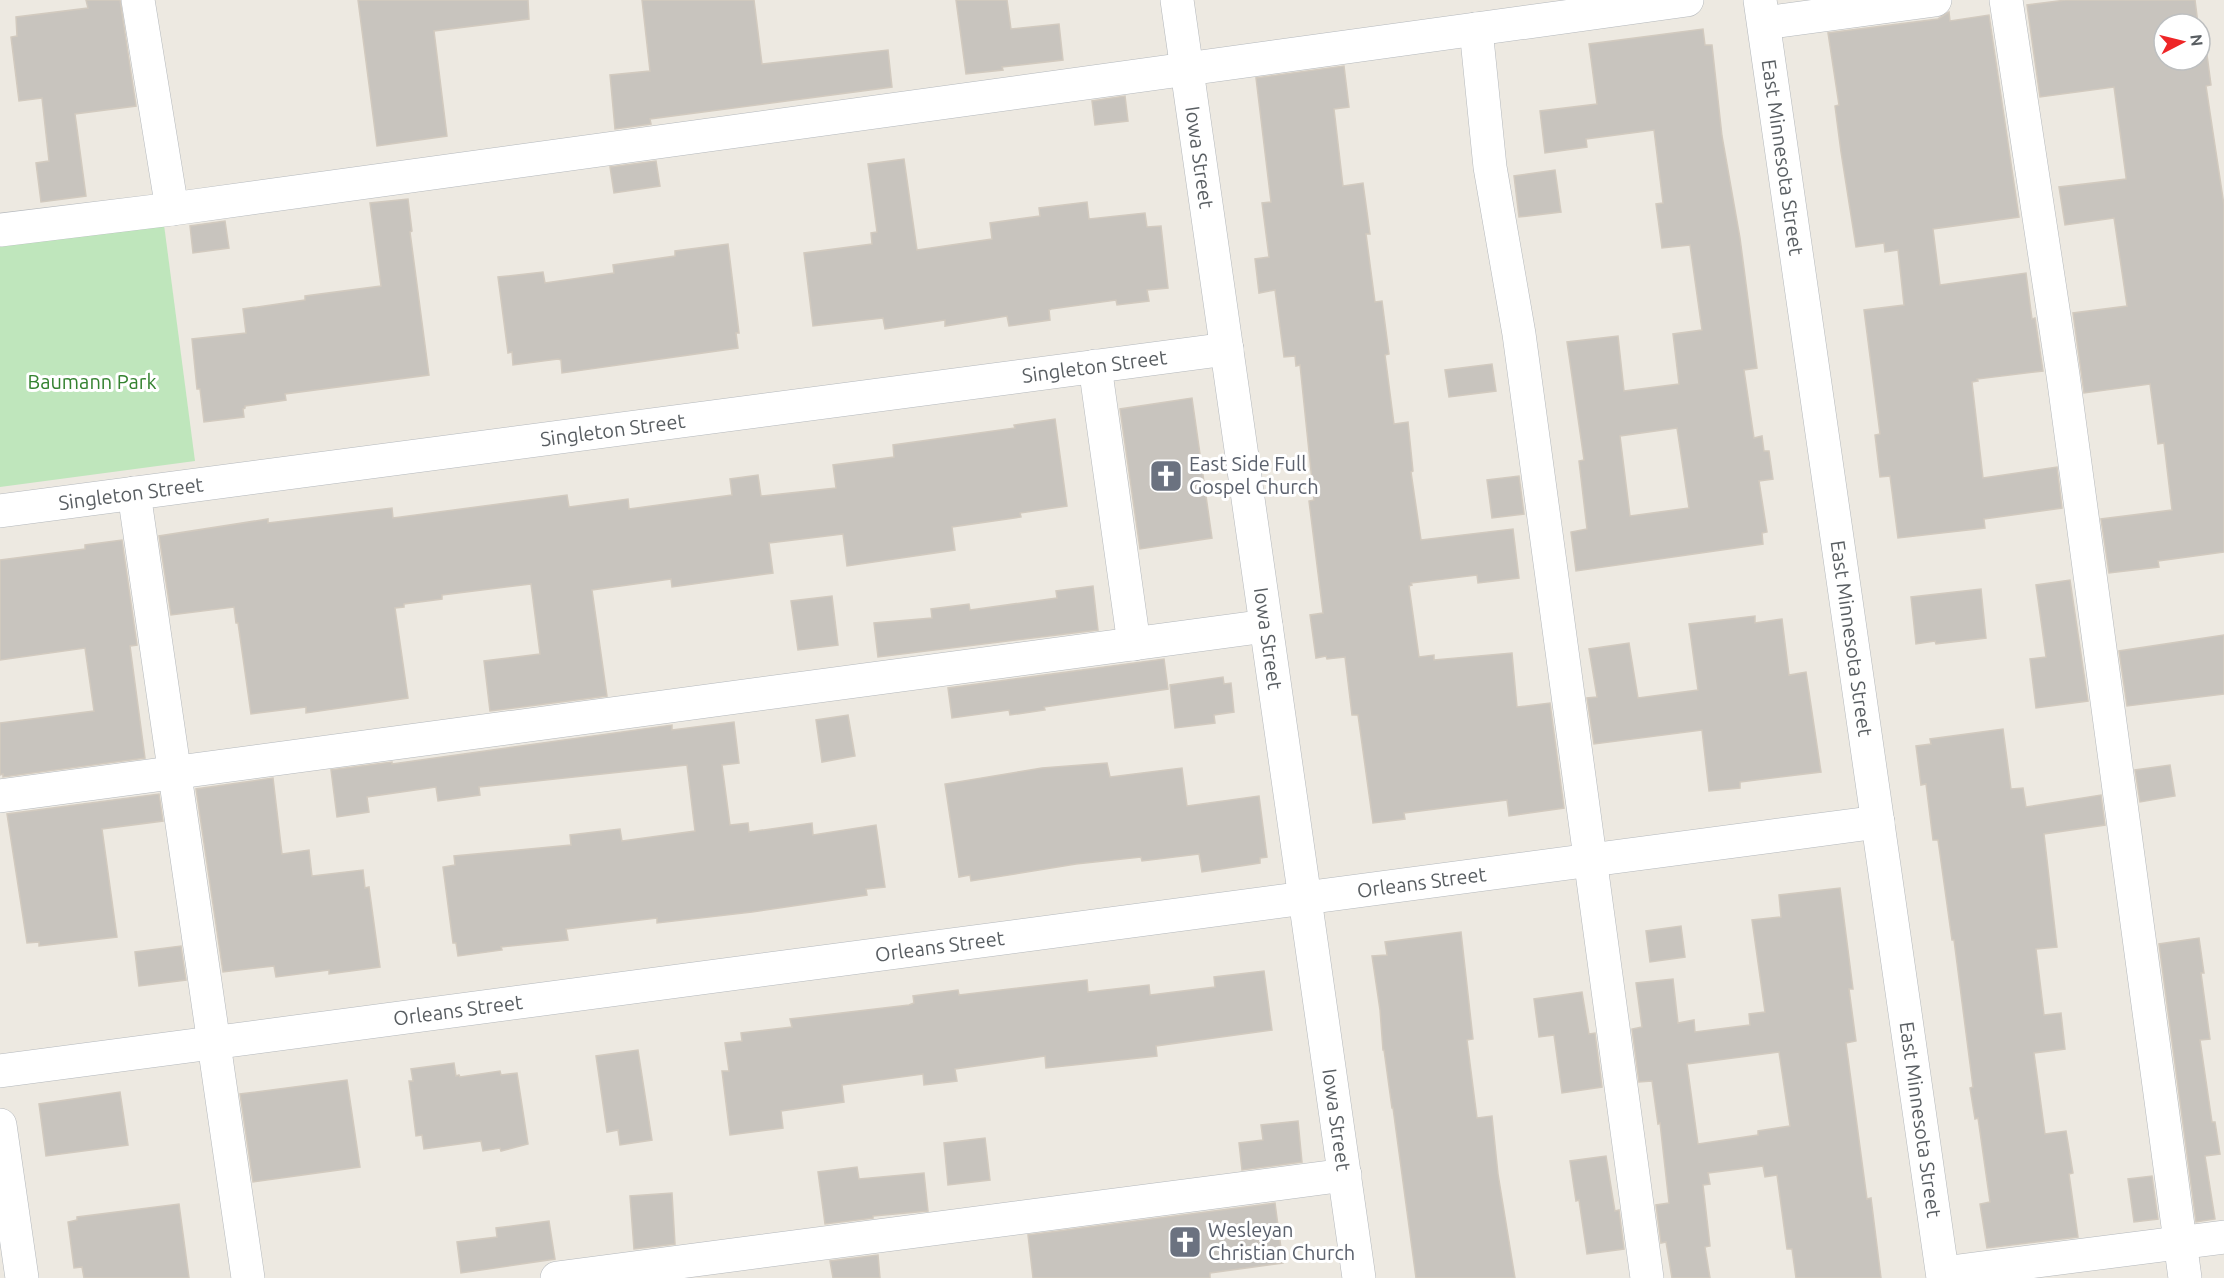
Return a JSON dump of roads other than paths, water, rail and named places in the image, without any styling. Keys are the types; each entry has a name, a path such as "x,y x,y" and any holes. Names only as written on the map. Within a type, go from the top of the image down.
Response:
{"street":[{"path":"138,0 172,209"},
{"name":"Iowa Street","path":"1177,0 1359,1278"},
{"path":"0,230 172,209 1687,0"},
{"path":"1762,11 1935,0"},
{"path":"2006,0 2063,375 2185,1278"},
{"name":"East Minnesota Street","path":"1762,11 1943,1275"},
{"path":"1476,29 1490,167 1519,334 1647,1278"},
{"name":"Singleton Street","path":"0,511 1227,349"},
{"path":"1095,366 1134,644"},
{"path":"134,493 248,1278"},
{"path":"0,796 1266,626"},
{"name":"Orleans Street","path":"0,1071 1878,822"},
{"path":"0,1125 22,1278"},
{"path":"557,1278 1345,1175"},
{"path":"1943,1275 2224,1237"}],"place":[{"name":"East Side Full Gospel Church","path":"1166,476"},
{"name":"Wesleyan Christian Church","path":"1185,1242"}],"park label":[{"name":"Baumann Park","path":"92,382"}]}
